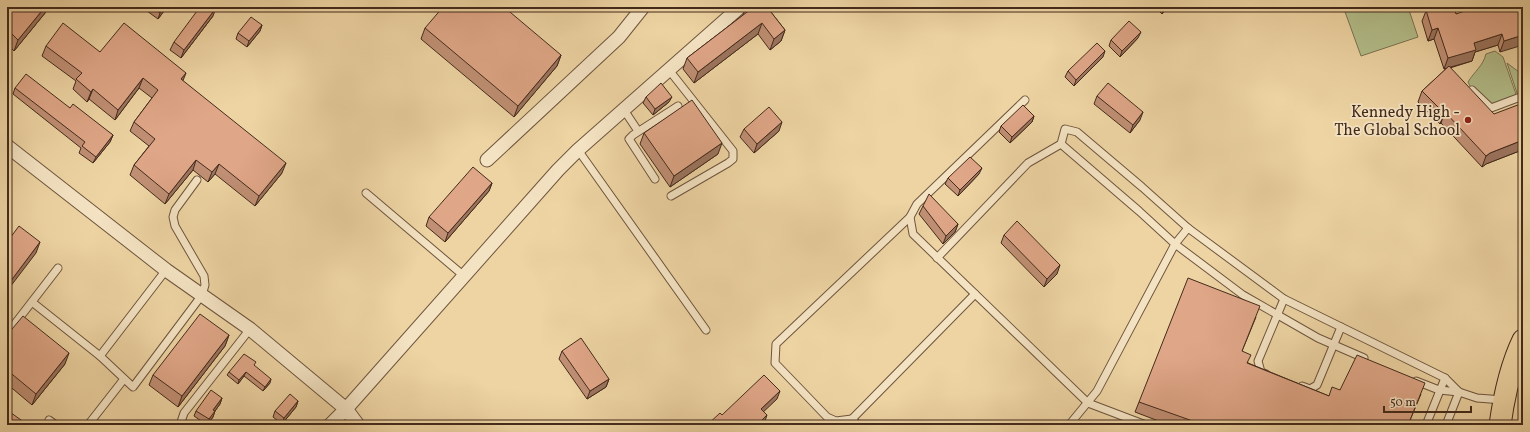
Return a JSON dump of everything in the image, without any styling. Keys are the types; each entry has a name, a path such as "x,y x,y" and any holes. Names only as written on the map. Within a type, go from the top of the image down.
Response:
{"main road":[{"path":"1508,424 1504,400 1515,356 1523,340"},
{"path":"1508,424 1523,376"}],"street":[{"path":"487,160 619,38 643,7"},
{"path":"330,425 346,409 558,170 578,150 740,7"},
{"path":"7,146 166,270 250,329 346,409 358,425"}],"lane":[{"path":"669,70 733,151 733,158 728,162 671,196"},
{"path":"1472,90 1492,108 1523,96"},
{"path":"975,294 855,422 836,421 827,417 775,363 776,344 910,217 917,204 1025,100"},
{"path":"655,179 630,142 630,137 678,106"},
{"path":"624,110 638,132"},
{"path":"1061,144 1064,129 1077,132 1188,228 1284,299 1445,378 1459,392"},
{"path":"937,258 1028,162 1061,144"},
{"path":"1061,144 1139,210 1175,244 1243,295 1318,338 1370,360"},
{"path":"578,150 706,330"},
{"path":"32,302 100,356 133,387 202,295 205,285 204,276 175,226 173,217 175,210 197,180"},
{"path":"366,193 464,276"},
{"path":"910,217 913,234 1088,404 1146,425"},
{"path":"1069,425 1088,404 1101,384 1175,244 1188,228"},
{"path":"7,334 58,268"},
{"path":"100,356 166,270"},
{"path":"1275,377 1261,372 1258,362 1284,299"},
{"path":"1296,384 1310,389 1317,386 1342,327"},
{"path":"180,425 184,413 250,329"},
{"path":"1411,378 1439,390 1459,392 1477,398 1504,400"},
{"path":"1426,425 1445,378"},
{"path":"88,425 124,379"},
{"path":"1446,425 1459,392"},
{"path":"49,420 56,425"}],"green space":[{"path":"1349,7 1408,7 1418,37 1361,56 1344,9"},
{"path":"1495,51 1503,57 1517,97 1491,104 1470,86 1468,82 1481,65 1486,54"},
{"path":"1507,63 1523,75 1523,94 1518,96"}],"building":[{"path":"7,7 45,7 18,40 11,33 8,36 7,35"},
{"path":"152,7 165,7 160,13"},
{"path":"200,7 216,8 184,50 174,42"},
{"path":"443,7 504,7 561,55 518,106 425,28"},
{"path":"749,7 767,7 785,30 774,39 762,23 698,72 687,58 751,9"},
{"path":"1432,7 1453,7 1456,14 1477,7 1523,7 1523,35 1504,41 1502,34 1474,43 1476,50 1448,58 1438,28 1432,30 1426,10"},
{"path":"251,17 262,25 249,41 238,33"},
{"path":"1129,21 1141,32 1122,51 1111,40"},
{"path":"63,23 100,52 124,23 186,73 181,79 286,163 259,196 219,164 212,172 196,160 169,194 134,165 155,139 134,122 158,90 143,78 118,110 93,89 91,92 76,79 82,73 46,46"},
{"path":"1097,43 1105,51 1076,80 1068,71"},
{"path":"1449,66 1494,114 1523,103 1523,140 1486,156 1445,112 1444,113 1422,91"},
{"path":"26,74 70,108 73,104 113,135 96,157 82,146 85,142 15,88"},
{"path":"661,83 672,97 655,109 646,97"},
{"path":"1108,83 1143,112 1133,125 1097,96"},
{"path":"692,100 722,143 674,176 644,133"},
{"path":"1023,105 1034,116 1012,137 1001,126"},
{"path":"769,107 782,122 757,144 744,129"},
{"path":"970,157 982,168 960,190 948,178"},
{"path":"473,167 492,183 448,233 429,217"},
{"path":"929,194 958,224 946,236 923,206"},
{"path":"1017,221 1060,265 1047,279 1004,235"},
{"path":"19,226 40,242 7,286 7,242"},
{"path":"1188,278 1260,306 1242,351 1251,355 1247,363 1329,396 1332,387 1340,390 1357,355 1425,383 1408,425 1204,425 1139,402"},
{"path":"200,314 229,335 182,396 153,375"},
{"path":"23,316 69,353 36,394 7,370 7,335"},
{"path":"581,338 609,379 590,391 562,351"},
{"path":"244,354 256,362 254,365 271,379 265,387 246,372 239,380 229,372"},
{"path":"764,375 780,391 761,409 767,415 757,425 707,425 720,413 722,415"},
{"path":"211,390 222,398 213,410 215,411 209,419 196,411"},
{"path":"290,394 298,401 284,418 275,411"},
{"path":"7,410 28,425 7,425"}],"place":[{"name":"Kennedy High - The Global School","path":"1468,120"}]}
